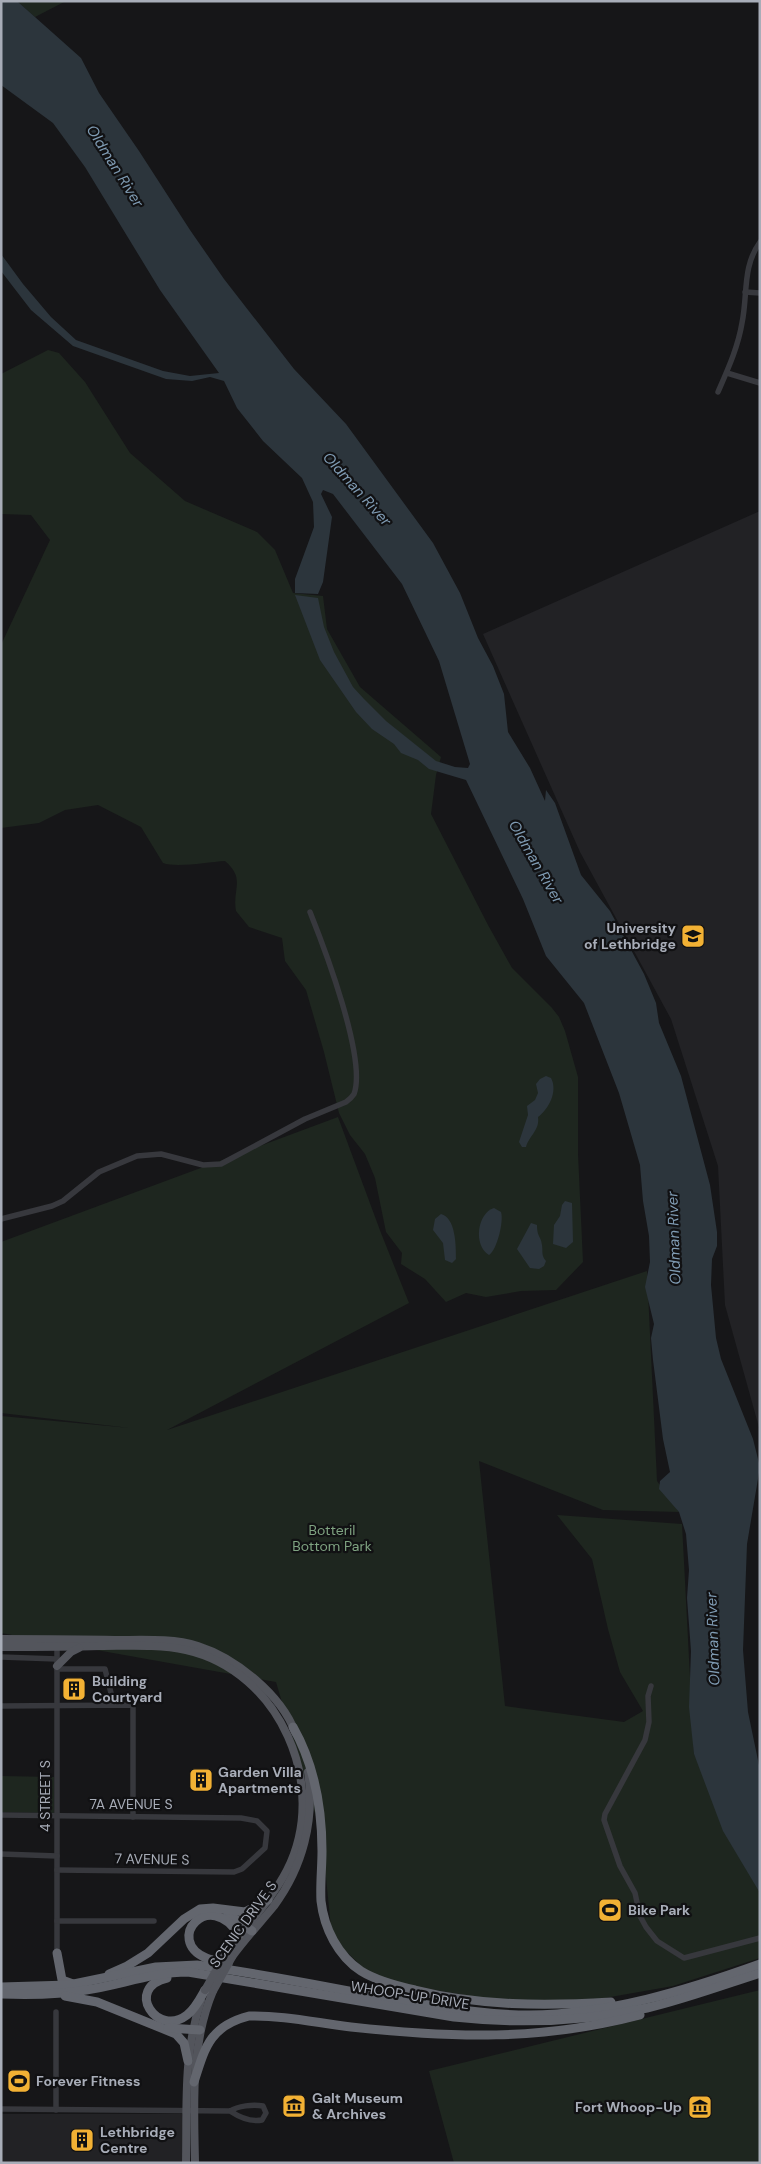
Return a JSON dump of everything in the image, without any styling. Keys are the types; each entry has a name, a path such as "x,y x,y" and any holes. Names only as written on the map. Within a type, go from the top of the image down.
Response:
{"highway":[{"path":"293,1727 305,1747 319,1811 322,1835 321,1899 324,1918 332,1938 340,1950 361,1971 395,1985 432,1994 498,2004 557,2005 646,2000"},
{"path":"89,1982 128,1966 148,1953 192,1913 206,1908 245,1912 268,1900"},
{"path":"219,1909 249,1929"},
{"path":"239,1935 232,1923 221,1918 205,1915 196,1919 190,1926 189,1940 197,1953 206,1958 309,1984"},
{"path":"57,1952 62,1980 76,1984"},
{"path":"44,1987 54,1981 57,1952"},
{"name":"WHOOP-UP DRIVE","path":"1,1987 44,1987 76,1984 156,1967 183,1965 210,1967 456,2010 502,2014 568,2013 609,2008 646,2000 689,1988 760,1964"},
{"name":"WHOOP-UP DRIVE","path":"53,1994 87,1990 177,1972 207,1974 454,2017 491,2021 537,2022 570,2020 649,2007 760,1973"},
{"path":"194,2082 203,2052 216,2032 230,2021 249,2016 442,2035 522,2035 562,2031 622,2020 715,1991 760,1973"},
{"path":"209,1991 182,2018 173,2020 159,2018 148,2010 147,1994 152,1985 172,1977 277,1987"},
{"path":"1,1994 53,1994 97,2002 176,2034 181,2039 188,2061"},
{"path":"156,2027 196,2030"}],"main road":[{"name":"SCENIC DRIVE S","path":"1,1639 57,1643 81,1647 154,1646 178,1648 200,1654 230,1670 261,1694 276,1714 287,1732 297,1757 301,1775 302,1810 296,1848 287,1870 249,1929 228,1956"},
{"name":"SCENIC DRIVE S","path":"1,1647 154,1640 198,1646 231,1661 251,1676 276,1702 293,1727 304,1758 310,1785 307,1834 292,1876 274,1906 249,1929 239,1935 209,1991 188,2061 195,2163"},
{"path":"57,1665 71,1652 81,1647"},
{"name":"SCENIC DRIVE S","path":"186,2163 194,2082 196,2030"}],"street":[{"path":"718,392 740,334 748,265 760,242"},
{"path":"745,292 760,293"},
{"path":"726,373 760,383"},
{"path":"1,1220 40,1211 63,1201 100,1172 137,1156 161,1154 203,1165 222,1164 305,1119 346,1102 351,1098 356,1083 351,1038 330,963 310,912"},
{"name":"4 STREET S","path":"57,1643 57,1952"},
{"path":"1,1657 57,1665 105,1669 114,1705"},
{"path":"651,1686 648,1696 649,1722 645,1740 605,1814 604,1824 620,1866 635,1893 640,1916 657,1941 684,1958 760,1938"},
{"path":"1,1706 133,1705 133,1816"},
{"name":"7A AVENUE S","path":"1,1815 213,1816 247,1818 260,1822 267,1831 266,1846 246,1866"},
{"path":"1,1854 57,1856"},
{"name":"7 AVENUE S","path":"57,1870 229,1872 240,1870 246,1866"},
{"path":"57,1921 154,1921"},
{"path":"56,2012 56,2110"},
{"path":"1,2109 230,2112 242,2118 256,2121 262,2120 266,2113 263,2106 259,2105 235,2108 230,2112"}],"shaded area":[{"name":"University of Lethbridge","path":"760,511 760,1431 725,1305 718,1166 671,1019 580,852 483,634"},
{"name":"Lethbridge Centre","path":"1,2114 182,2114 182,2163 1,2163"}],"green space":[{"path":"17,1 66,1 35,17"},
{"path":"48,350 59,353 85,382 130,453 185,501 257,532 275,550 293,593 323,596 327,629 360,687 441,757 436,775 431,814 512,968 559,1017 578,1077 578,1154 583,1262 556,1290 521,1291 486,1297 466,1293 446,1302 425,1279 401,1264 402,1253 386,1232 375,1178 365,1154 350,1135 339,1113 306,990 285,961 282,938 249,927 236,911 237,879 231,867 225,861 184,865 163,863 141,827 98,805 65,810 39,823 1,828 1,645 50,540 31,515 1,514 1,374"},
{"name":"Botteril Bottom Park","path":"338,1117 409,1303 167,1430 647,1271 657,1481 679,1512 603,1510 479,1461 505,1706 624,1722 643,1711 620,1672 592,1559 557,1515 682,1524 694,1754 760,1891 760,1958 673,1986 599,1999 524,2005 373,1977 332,1938 322,1837 276,1682 1,1633 1,1416 130,1428 1,1413 1,1242"},
{"path":"1,1776 54,1777 54,1813 1,1812"},
{"path":"760,1990 760,2163 454,2163 429,2071"}],"water":[{"name":"Oldman River","path":"1,1 17,1 81,58 99,93 224,279 294,369 346,424 433,543 460,593 478,638 493,666 504,694 508,732 530,768 545,801 546,790 555,803 581,875 610,911 644,974 656,1003 659,1023 681,1076 710,1185 717,1232 717,1246 712,1259 711,1285 716,1338 721,1359 753,1439 760,1467 747,1544 743,1650 748,1712 760,1770 760,1893 723,1831 694,1754 689,1707 691,1651 687,1598 689,1570 686,1534 679,1512 659,1489 660,1481 670,1472 663,1439 653,1360 651,1338 654,1324 645,1287 650,1262 649,1236 643,1201 640,1165 619,1093 584,1003 546,956 523,899 466,780 429,769 418,760 401,753 394,744 372,729 356,712 320,660 295,595 318,598 324,627 334,652 353,687 386,721 436,761 455,767 468,768 470,764 439,661 402,584 333,494 323,490 321,494 332,517 323,582 318,594 295,593 295,579 314,527 313,502 302,478 263,441 237,408 224,381 210,377 192,381 166,379 73,346 31,310 1,271 1,254 51,317 76,340 163,371 190,376 219,373 160,290 85,167 53,123 1,85"},
{"path":"546,1076 551,1078 553,1083 553,1094 549,1105 538,1117 536,1129 526,1147 522,1147 519,1142 528,1115 527,1106 535,1100 538,1093 536,1084"},
{"path":"565,1201 572,1203 573,1242 566,1248 553,1244 554,1225 560,1216 562,1205"},
{"path":"494,1208 501,1212 502,1222 497,1242 489,1255 481,1245 479,1230 484,1216"},
{"path":"441,1214 450,1221 454,1233 456,1259 452,1263 445,1260 443,1243 433,1230 435,1219"},
{"path":"531,1223 537,1225 546,1261 544,1266 539,1269 530,1268 517,1249"}],"place":[{"name":"University of Lethbridge","path":"693,936"},
{"name":"Building Courtyard","path":"74,1689"},
{"name":"Garden Villa Apartments","path":"201,1780"},
{"name":"Bike Park","path":"610,1910"},
{"name":"Forever Fitness","path":"19,2081"},
{"name":"Galt Museum & Archives","path":"294,2106"},
{"name":"Fort Whoop-Up","path":"700,2107"},
{"name":"Lethbridge Centre","path":"82,2140"}]}
